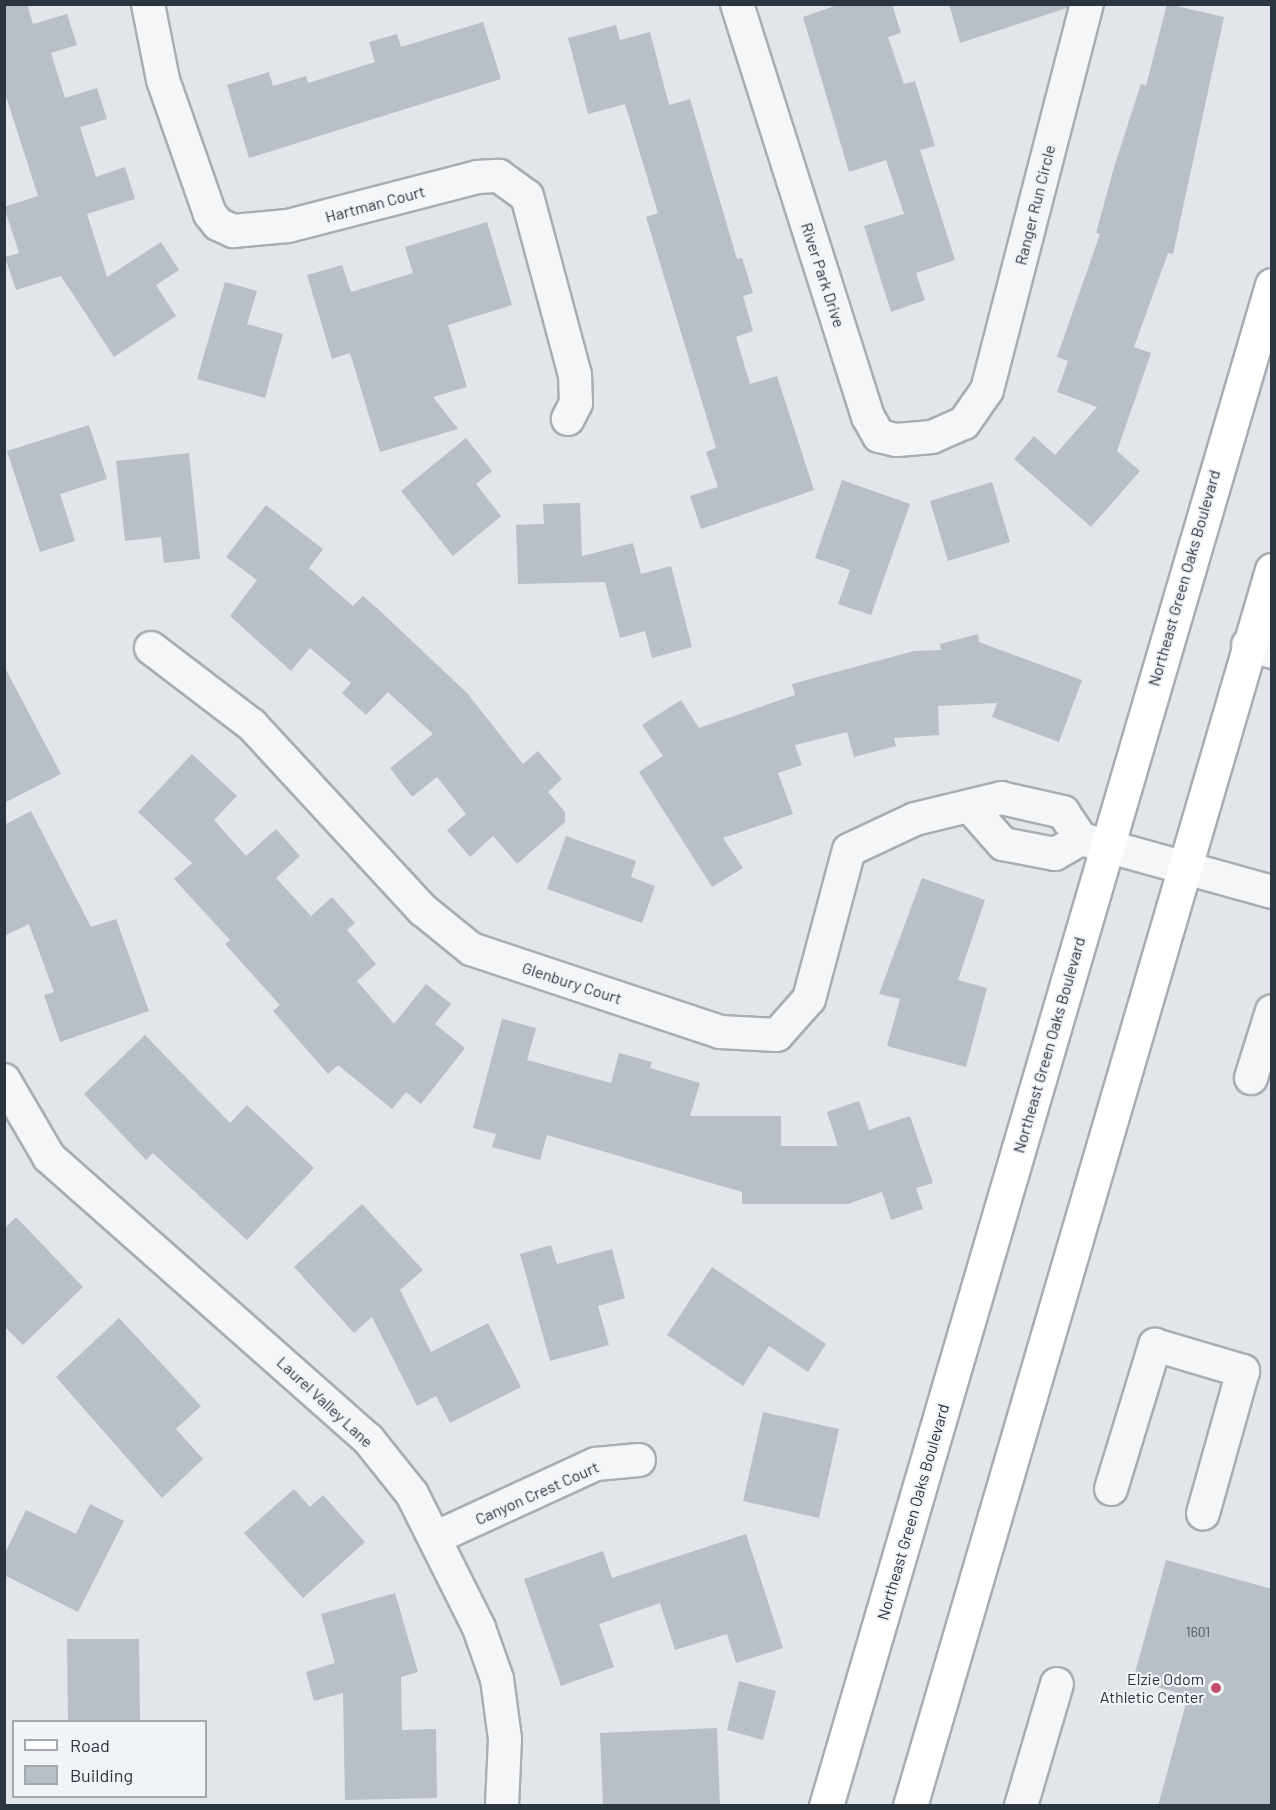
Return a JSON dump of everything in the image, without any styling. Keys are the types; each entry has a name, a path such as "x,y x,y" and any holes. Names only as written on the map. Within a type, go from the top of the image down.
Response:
{"main road":[{"name":"Northeast Green Oaks Boulevard","path":"826,1806 1094,843 1272,285"},
{"path":"910,1806 1182,867 1260,648 1272,570"}],"street":[{"name":"Hartman Court","path":"148,4 163,80 210,214 218,224 233,231 288,226 477,177 499,176 527,196 575,375 576,403 568,419"},
{"name":"River Park Drive","path":"737,4 868,417 879,436 897,440 932,437 964,423 979,404"},
{"name":"Ranger Run Circle","path":"979,404 987,390 1086,4"},
{"name":"Glenbury Court","path":"151,648 252,725 423,910 471,949 720,1032 777,1035 809,999 849,850 915,819 972,809 1001,798 1063,812 1094,843"},
{"path":"972,809 1003,844 1055,854 1094,843 1272,892"},
{"path":"1251,1078 1272,1011"},
{"name":"Laurel Valley Lane","path":"4,1080 49,1157 368,1439 412,1494 437,1538 497,1679 505,1739 502,1806"},
{"path":"1111,1489 1155,1345 1243,1371 1203,1513"},
{"name":"Canyon Crest Court","path":"437,1538 596,1464 639,1460"},
{"path":"1021,1806 1057,1684"}],"building":[{"path":"4,4 27,4 33,24 67,14 77,45 51,53 65,98 97,88 107,119 80,127 96,177 125,167 135,199 87,214 107,277 161,242 179,270 156,285 176,316 114,357 61,276 16,290 5,257 19,253 4,207 38,196 4,90"},
{"path":"840,4 892,4 901,33 888,37 904,84 915,81 935,146 920,150 955,260 916,273 925,300 891,312 864,226 904,214 886,160 849,172 803,17"},
{"path":"949,4 1067,4 1067,8 960,43"},
{"path":"1167,4 1224,17 1173,254 1168,253 1134,347 1151,353 1117,451 1140,471 1091,527 1014,459 1034,436 1055,455 1097,407 1057,392 1068,361 1057,357 1100,234 1096,233 1115,164 1141,84 1146,86"},
{"path":"483,22 501,79 249,158 227,85 269,72 273,86 306,76 308,83 375,62 369,42 397,34 401,47"},
{"path":"616,25 620,40 650,32 669,105 690,99 737,259 742,258 753,293 743,296 753,331 736,337 750,384 777,376 814,490 701,529 690,496 718,487 706,452 716,448 646,217 658,213 625,104 588,114 568,38"},
{"path":"487,222 512,305 448,325 467,387 433,397 458,429 380,452 350,353 332,359 307,275 342,265 351,292 413,273 405,247"},
{"path":"225,282 257,291 247,324 283,334 265,398 197,379"},
{"path":"89,425 107,479 60,494 75,541 40,552 7,451"},
{"path":"466,438 492,471 476,484 501,516 453,556 401,491"},
{"path":"189,453 200,559 164,563 161,537 125,541 116,461"},
{"path":"842,480 910,504 871,615 838,604 850,570 815,558"},
{"path":"992,482 1010,542 948,561 930,501"},
{"path":"580,503 582,556 633,543 641,574 671,566 692,647 652,658 645,631 620,638 605,582 518,584 516,525 544,524 543,504"},
{"path":"266,505 323,549 309,568 353,606 363,596 379,610 467,693 523,764 538,751 562,779 548,792 565,812 565,822 517,864 493,836 470,857 447,830 466,814 437,777 412,797 390,768 433,734 388,692 366,715 342,693 351,683 310,648 291,671 230,616 257,580 226,557"},
{"path":"978,634 979,642 1082,680 1059,742 992,717 997,703 938,706 939,735 894,738 896,746 854,757 847,732 795,745 802,765 778,773 793,814 723,838 743,868 712,887 639,772 663,756 642,725 681,700 699,728 795,695 792,684 914,651 941,650 940,644"},
{"path":"4,666 61,774 4,803"},
{"path":"192,754 237,796 214,820 246,856 276,829 300,856 276,878 311,916 332,897 355,923 347,930 376,964 357,981 394,1024 426,984 451,1004 435,1024 465,1048 421,1104 406,1092 392,1109 338,1065 328,1074 273,1011 280,1005 225,944 230,940 174,879 192,863 138,812"},
{"path":"31,811 91,927 116,919 149,1011 60,1042 44,995 54,992 29,924 4,936 4,825"},
{"path":"566,836 636,861 631,877 655,886 642,923 547,889"},
{"path":"922,878 985,900 958,980 987,988 966,1067 887,1046 900,999 879,994"},
{"path":"502,1019 536,1028 527,1060 611,1083 619,1053 652,1062 650,1068 700,1083 690,1116 781,1116 781,1146 838,1146 827,1112 859,1101 869,1130 910,1116 933,1183 916,1188 923,1209 891,1220 882,1192 848,1204 742,1204 742,1192 547,1135 540,1160 492,1147 496,1134 473,1128"},
{"path":"145,1035 230,1123 247,1105 314,1168 247,1240 153,1153 146,1160 84,1094"},
{"path":"362,1204 423,1270 400,1290 431,1352 488,1323 521,1387 450,1423 436,1396 417,1406 372,1317 354,1333 294,1267"},
{"path":"16,1217 83,1287 23,1345 4,1326 4,1229"},
{"path":"551,1245 557,1264 612,1249 625,1298 598,1306 609,1345 550,1361 520,1254"},
{"path":"712,1267 826,1344 808,1372 769,1346 743,1386 667,1335"},
{"path":"119,1318 201,1406 176,1429 203,1459 162,1498 56,1377"},
{"path":"763,1412 839,1429 819,1518 743,1501"},
{"path":"294,1489 310,1507 323,1495 365,1542 303,1598 244,1533"},
{"path":"90,1504 124,1521 78,1612 4,1575 4,1555 26,1510 76,1534"},
{"path":"746,1534 783,1648 736,1663 727,1634 675,1650 660,1603 599,1624 614,1667 561,1686 524,1579 603,1551 612,1578"},
{"name":"Elzie Odom Athletic Center","path":"1166,1560 1272,1589 1272,1806 1158,1806 1188,1696 1133,1680"},
{"path":"395,1593 418,1672 401,1677 402,1730 436,1729 437,1798 345,1800 343,1693 314,1701 306,1672 335,1663 321,1614"},
{"path":"67,1639 139,1639 140,1720 68,1720"},
{"path":"739,1681 776,1691 763,1740 727,1730"},
{"path":"717,1728 720,1806 603,1806 600,1733"}],"place":[{"name":"Elzie Odom Athletic Center","path":"1216,1688"}]}
